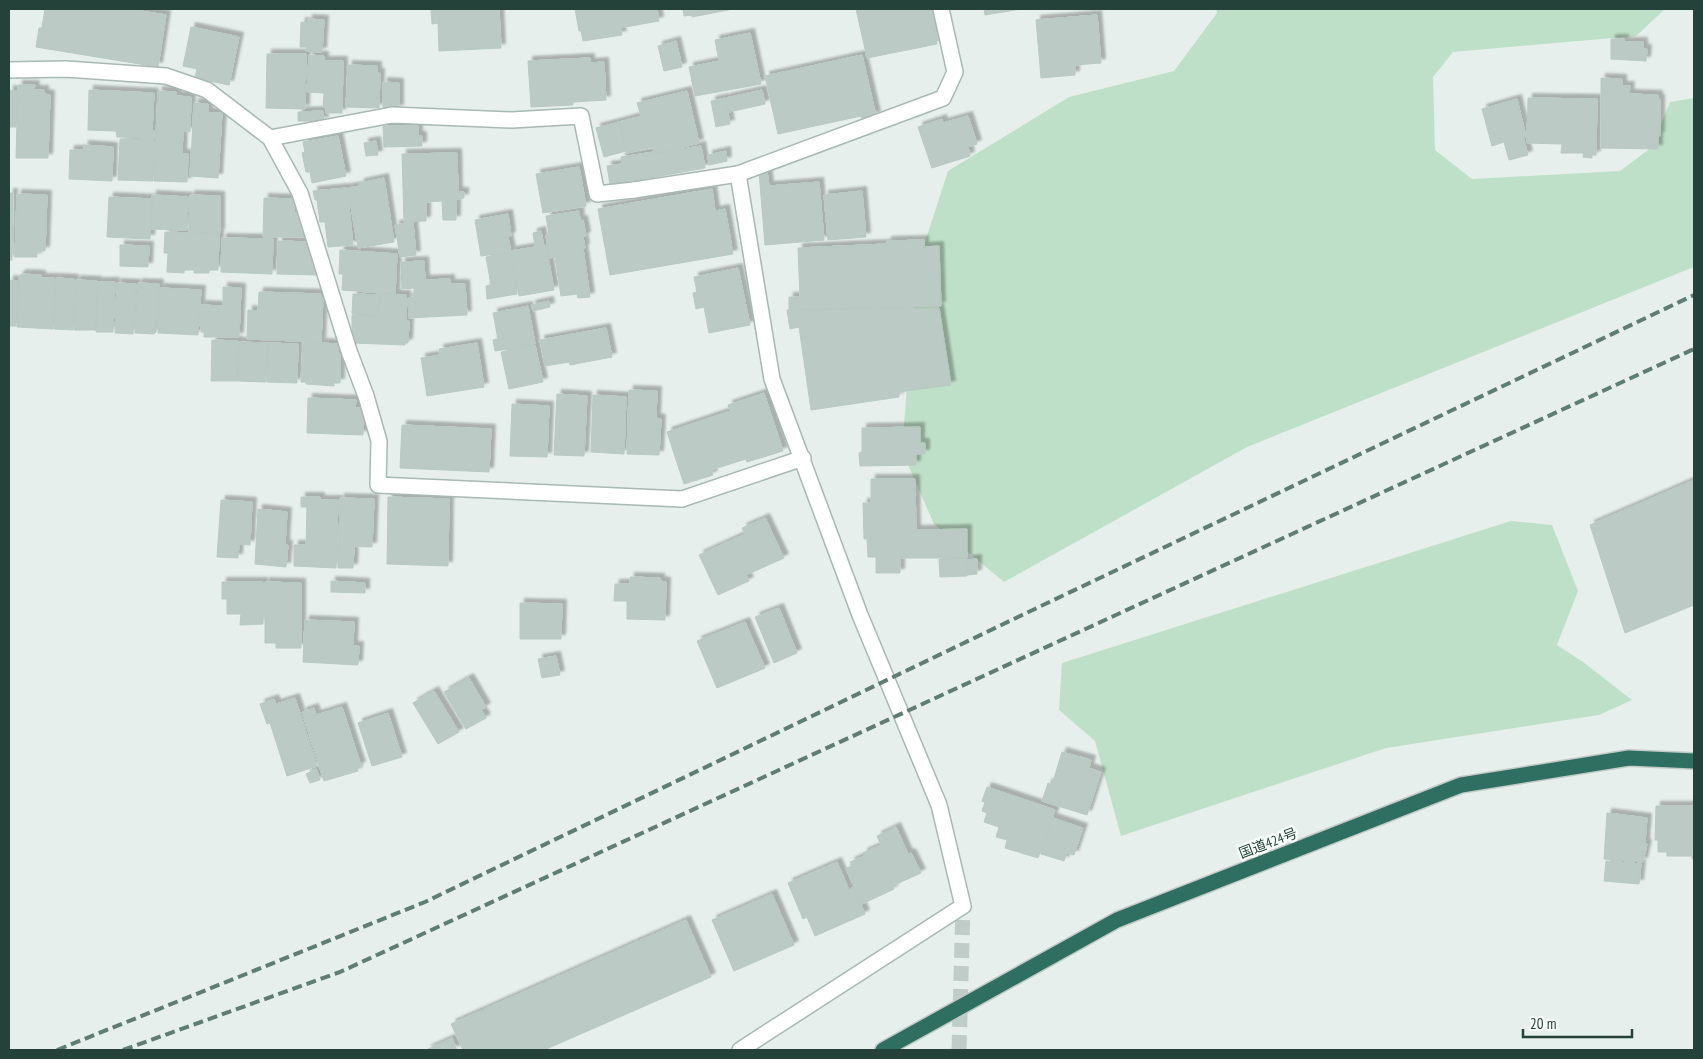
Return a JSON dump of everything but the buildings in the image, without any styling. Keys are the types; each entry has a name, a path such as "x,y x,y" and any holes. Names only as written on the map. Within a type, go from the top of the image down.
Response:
{"highway":[{"name":"国道424号","path":"883,1050 1117,920 1462,785 1629,758 1694,761"}],"street":[{"path":"270,138 392,115 512,120 581,116 598,194 738,174 943,98 954,72 941,9"},
{"path":"9,70 66,69 166,76 207,90 270,138 300,193 349,351 366,396 379,441 378,486 682,499 802,458"},
{"path":"738,174 772,379 860,615 940,805 963,906 740,1050"}],"green space":[{"path":"1216,9 1665,9 1636,36 1453,52 1433,77 1435,150 1472,179 1620,171 1652,147 1670,102 1694,98 1694,267 1247,447 1004,582 934,524 902,451 916,270 948,171 1069,97 1174,71 1217,13"},
{"path":"1511,521 1552,525 1578,591 1557,645 1583,662 1632,700 1599,715 1386,748 1121,836 1095,741 1059,710 1062,663"}],"tunnel":[{"path":"959,1050 963,906"}],"railway":[{"path":"57,1050 425,902 1694,295"},
{"path":"123,1050 340,972 1694,349"}]}
